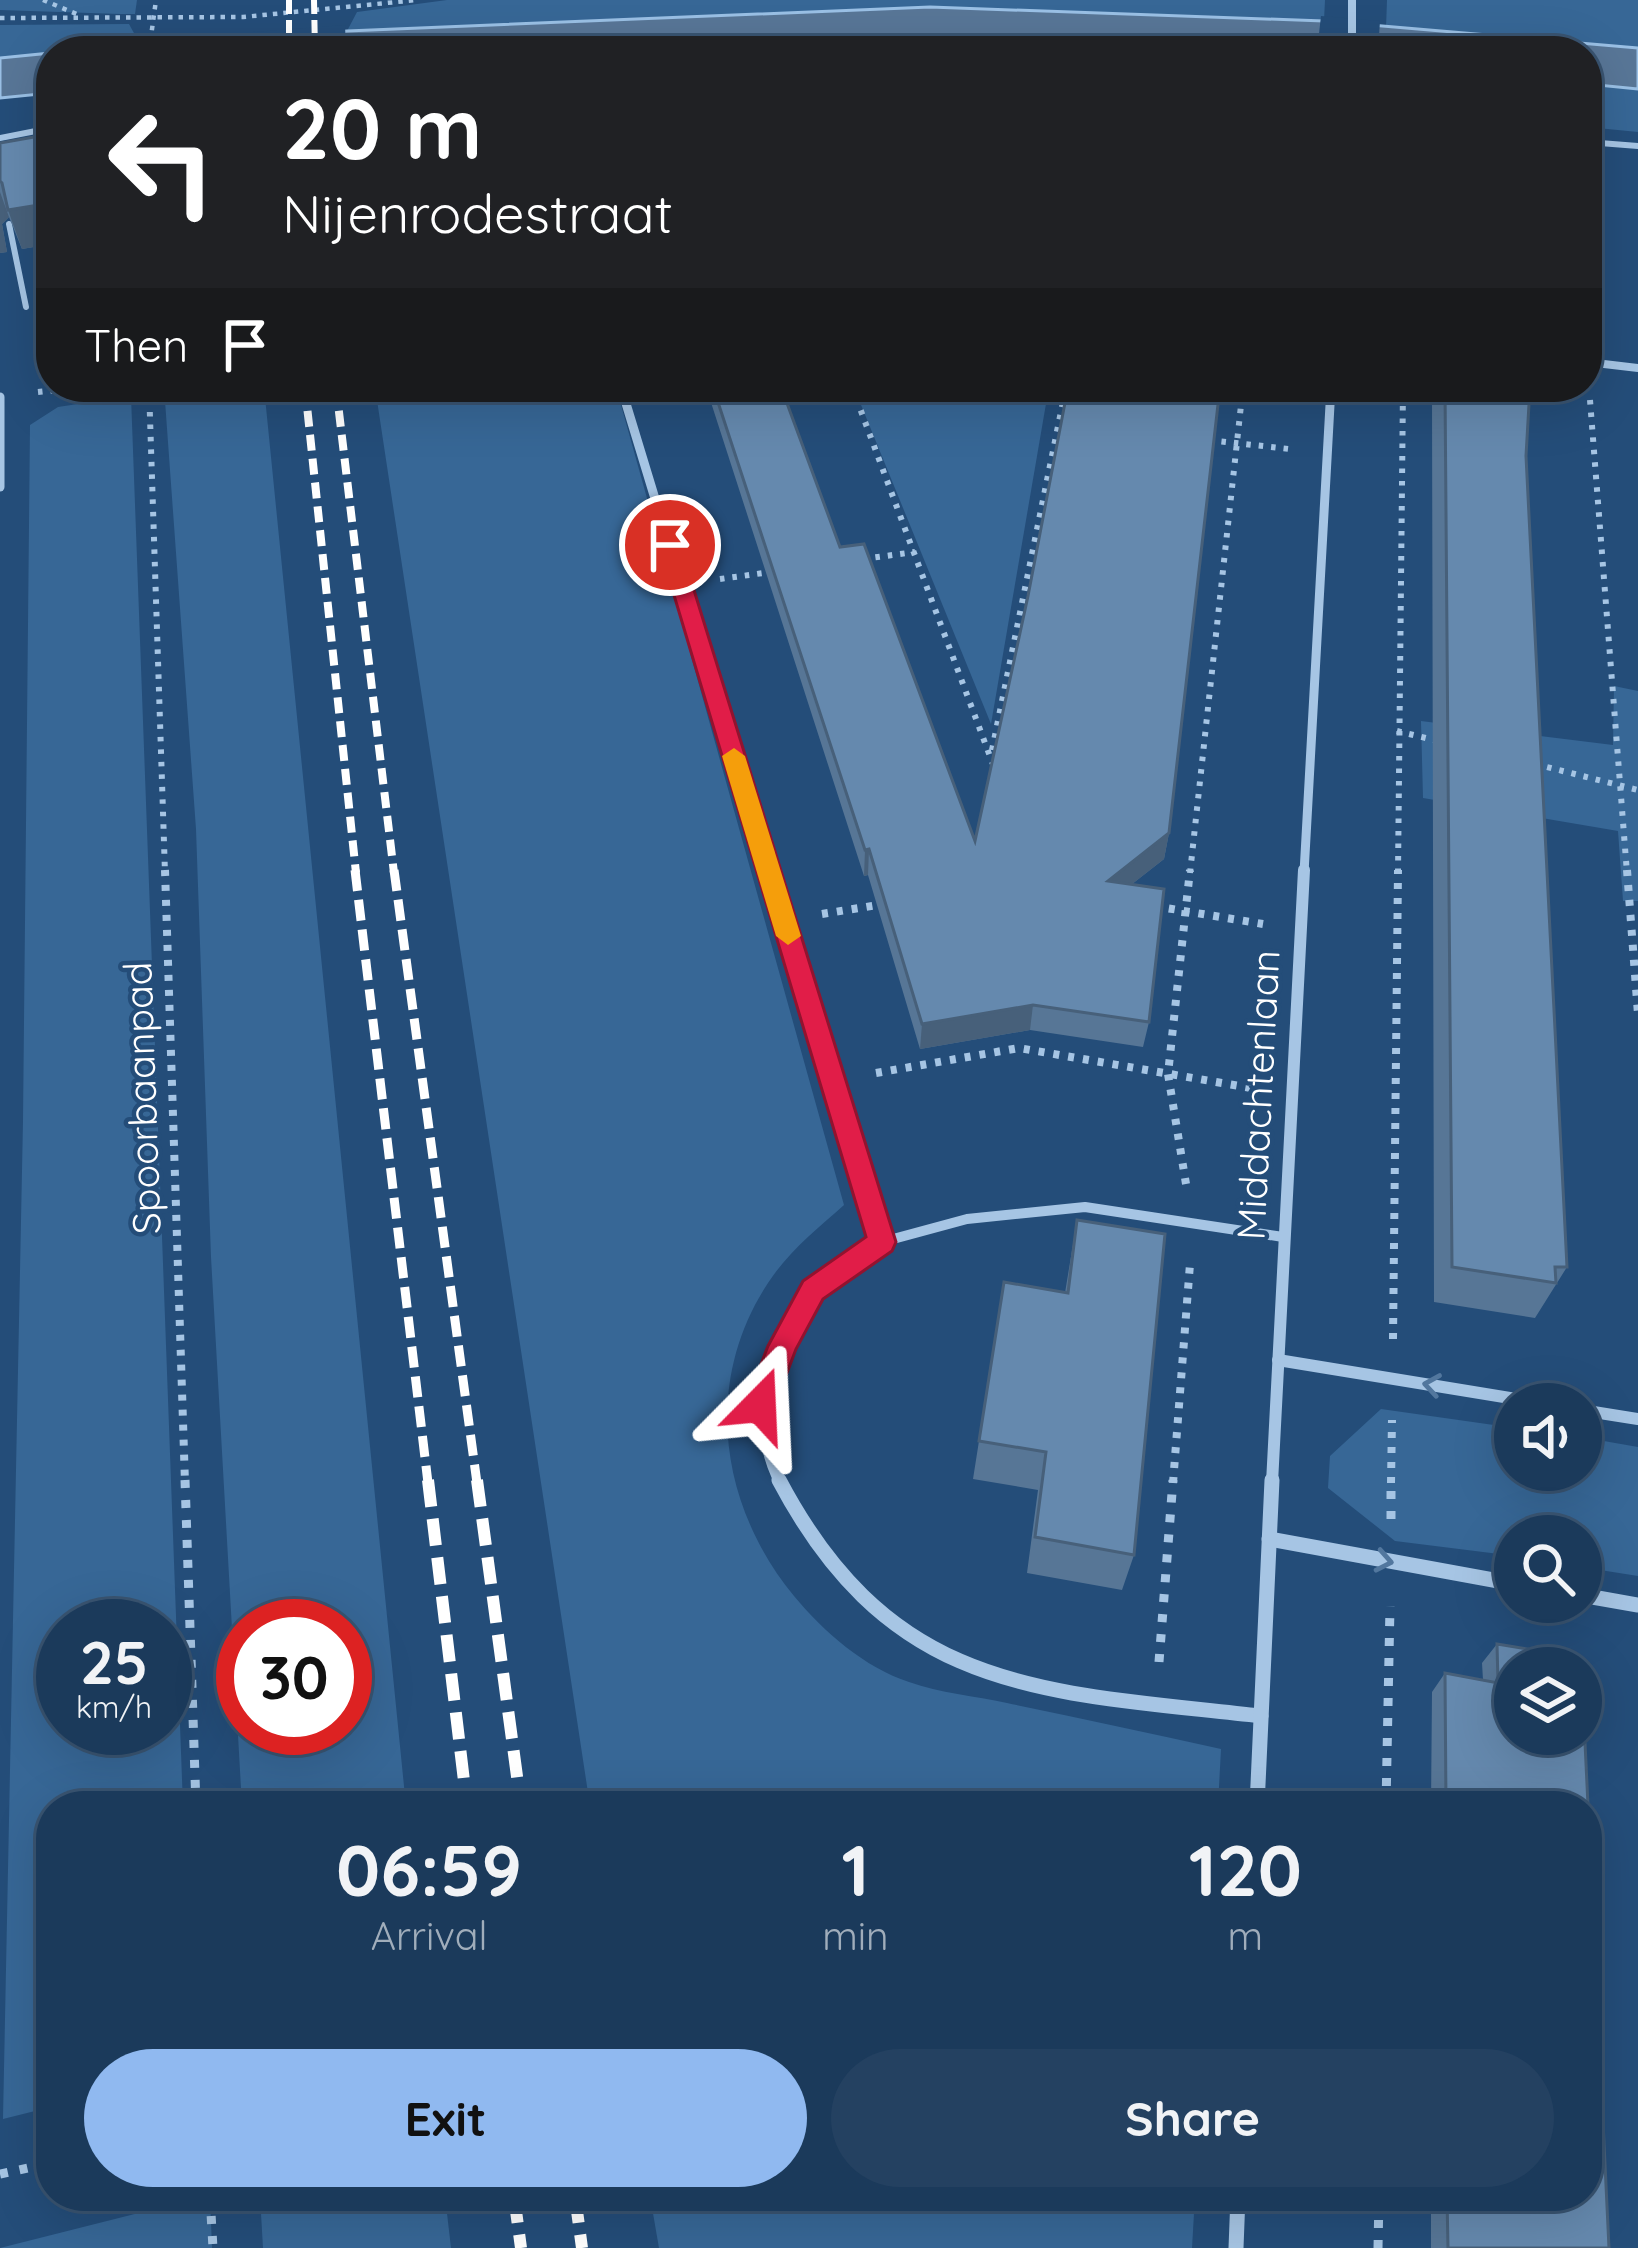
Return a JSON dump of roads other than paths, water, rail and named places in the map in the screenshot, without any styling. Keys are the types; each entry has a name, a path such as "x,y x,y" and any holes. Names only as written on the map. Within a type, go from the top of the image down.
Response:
{"street":[{"path":"1352,0 1353,36"},
{"path":"1602,364 1638,368"},
{"path":"0,487 1,397"},
{"path":"626,402 882,1242"},
{"name":"Middachtenlaan","path":"1258,1791 1330,402"},
{"path":"1261,1716 1011,1681 934,1653 869,1605 828,1559 790,1505 771,1458 760,1405 783,1346 813,1290 882,1242 967,1219 1085,1207 1283,1237"},
{"path":"1278,1360 1494,1395"},
{"path":"1602,1413 1638,1419"},
{"path":"1269,1539 1494,1580"},
{"path":"1602,1599 1638,1605"},
{"path":"1236,2248 1237,2211"}],"lane":[{"path":"0,138 36,131"},
{"path":"1602,143 1638,146"},
{"path":"9,224 26,308"}],"railway":[{"path":"289,0 289,36"},
{"path":"314,0 315,36"},
{"path":"307,402 356,873"},
{"path":"338,402 394,873"},
{"path":"355,870 428,1483"},
{"path":"394,870 477,1483"},
{"path":"428,1480 465,1791"},
{"path":"477,1480 519,1791"},
{"path":"516,2211 521,2248"},
{"path":"577,2211 582,2248"}]}
